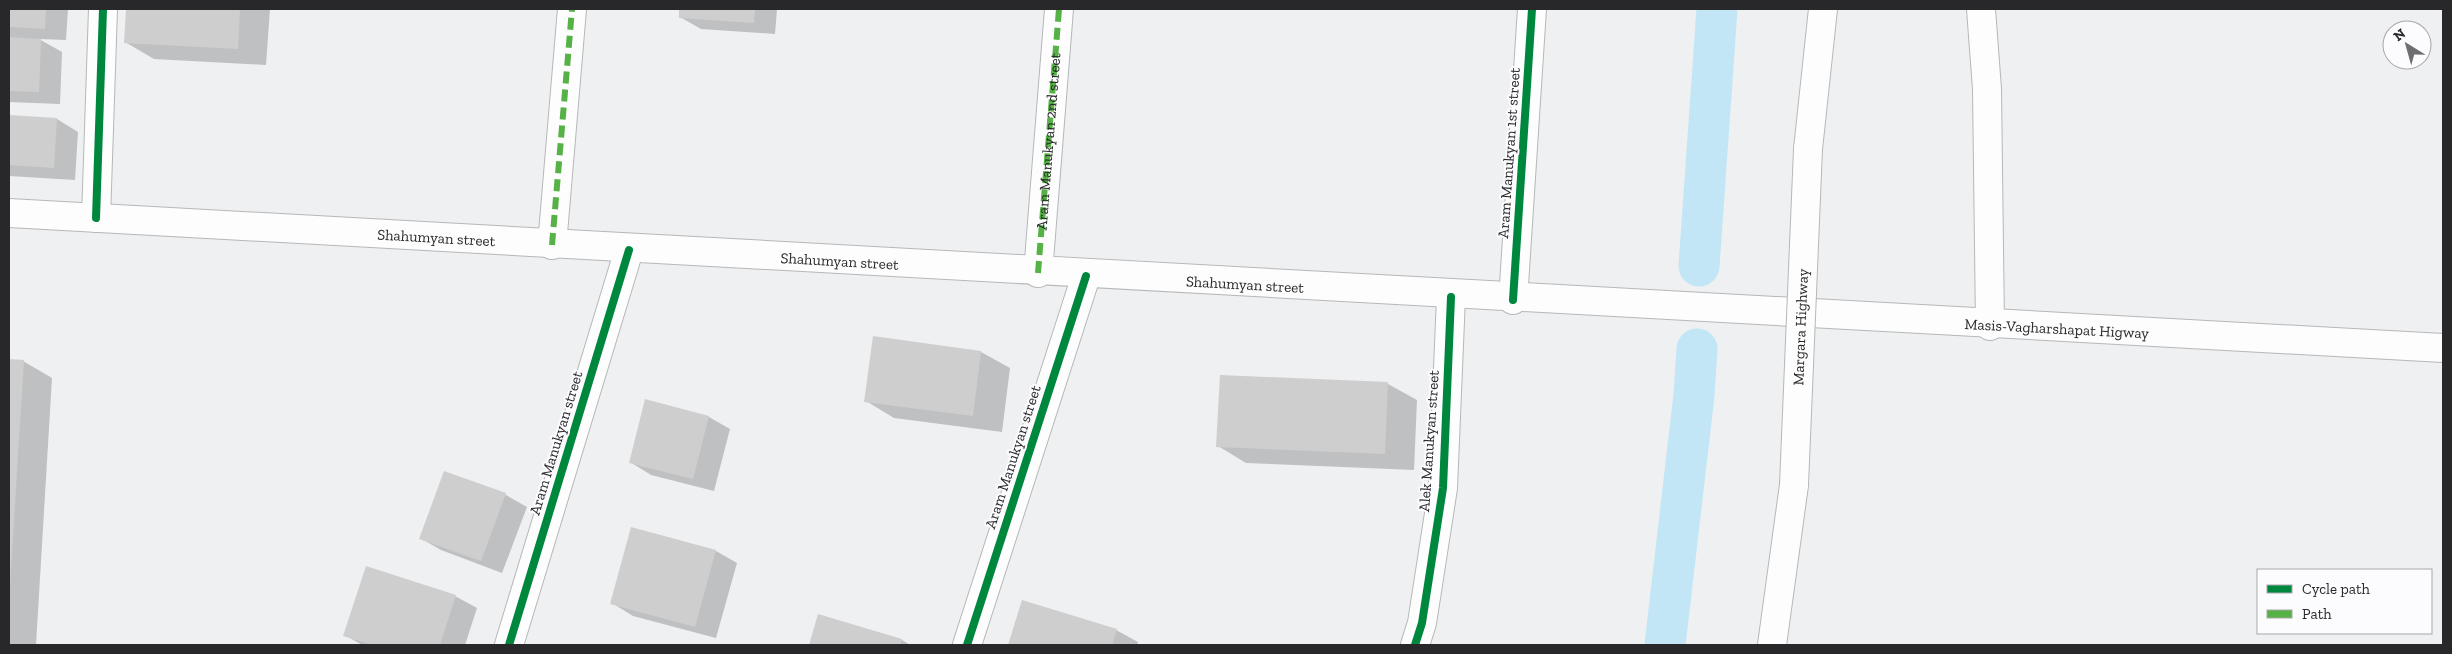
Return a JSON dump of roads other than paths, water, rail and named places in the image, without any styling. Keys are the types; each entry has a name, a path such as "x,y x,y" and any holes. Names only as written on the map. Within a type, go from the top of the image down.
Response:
{"main road":[{"path":"96,218 103,9"},
{"path":"552,245 572,9"},
{"name":"Aram Manukyan 2nd street","path":"1038,273 1060,9"},
{"name":"Aram Manukyan 1st street","path":"1513,300 1532,9"},
{"name":"Margara Highway","path":"1772,645 1794,485 1808,149 1823,9"},
{"path":"1981,9 1987,89 1990,326"},
{"name":"Shahumyan street","path":"9,213 1451,297 1672,308"},
{"name":"Aram Manukyan street","path":"509,645 629,250"},
{"name":"Aram Manukyan street","path":"967,645 1086,276"},
{"name":"Alek Manukyan street","path":"1415,645 1422,623 1443,488 1451,297"},
{"name":"Masis-Vagharshapat Higway","path":"1672,308 2443,348"}],"waterway":[{"path":"1699,266 1717,9"},
{"path":"1665,645 1694,395 1697,349"}]}
